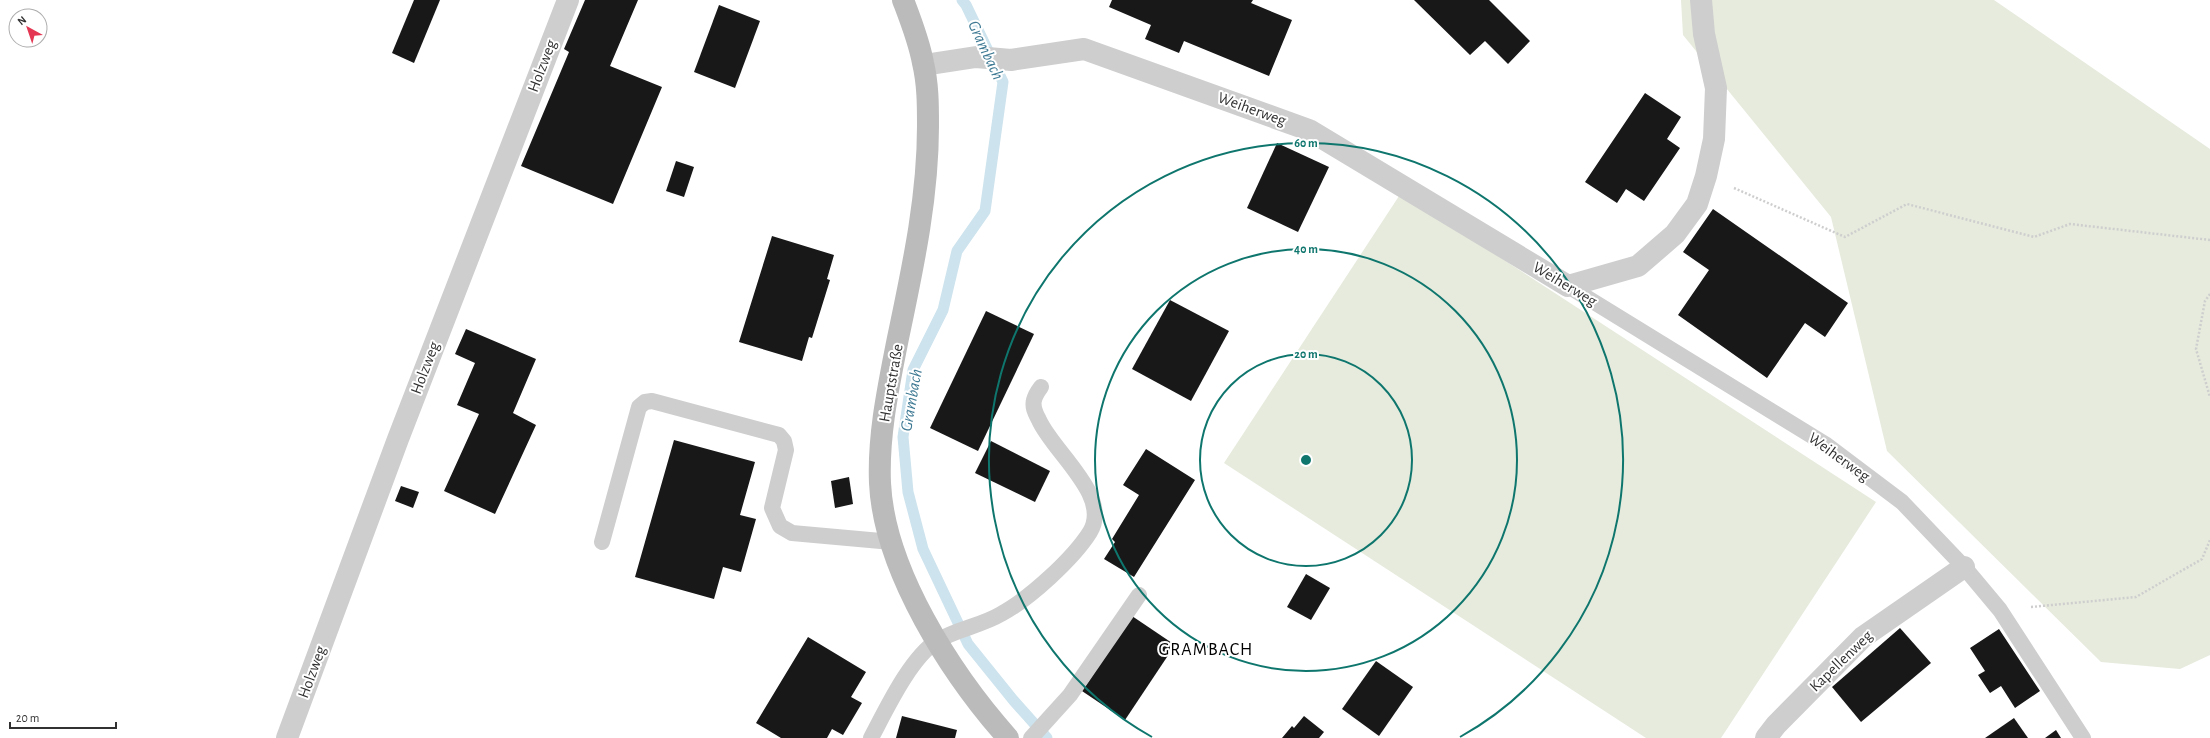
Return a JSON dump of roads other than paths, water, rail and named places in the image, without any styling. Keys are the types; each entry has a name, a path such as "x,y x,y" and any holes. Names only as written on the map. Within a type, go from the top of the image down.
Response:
{"main road":[{"name":"Hauptstraße","path":"903,0 915,30 924,65 928,113 928,146 922,216 888,392 880,455 882,499 892,542 909,586 945,638 970,693 1008,738"}],"street":[{"name":"Holzweg","path":"287,738 398,439 568,0"},
{"path":"1568,286 1638,266 1675,234 1697,204 1706,176 1714,139 1716,88 1704,34 1701,0"},
{"name":"Weiherweg","path":"924,65 976,57 1011,60 1084,49 1309,130 1568,286"},
{"name":"Kapellenweg","path":"1766,738 1863,637 1964,567"}],"lane":[{"name":"Weiherweg","path":"1568,286 1825,444 1902,502 1964,567 2000,610 2083,738"},
{"path":"871,738 915,662 945,638 1001,614 1039,586 1090,532 1096,512 1088,487 1044,430 1033,409 1034,400 1041,387"},
{"path":"602,542 639,407 644,402 652,401 778,435 782,438 786,450 772,508 780,526 792,533 892,542"},
{"path":"1031,738 1070,695 1139,595"}],"waterway":[{"name":"Grambach","path":"962,0 966,5 1003,82 985,211 957,251 943,310 913,370 903,437 908,492 923,549 968,644 1014,701 1047,738"}],"district":[{"name":"GRAMBACH","path":"1206,650"}]}
